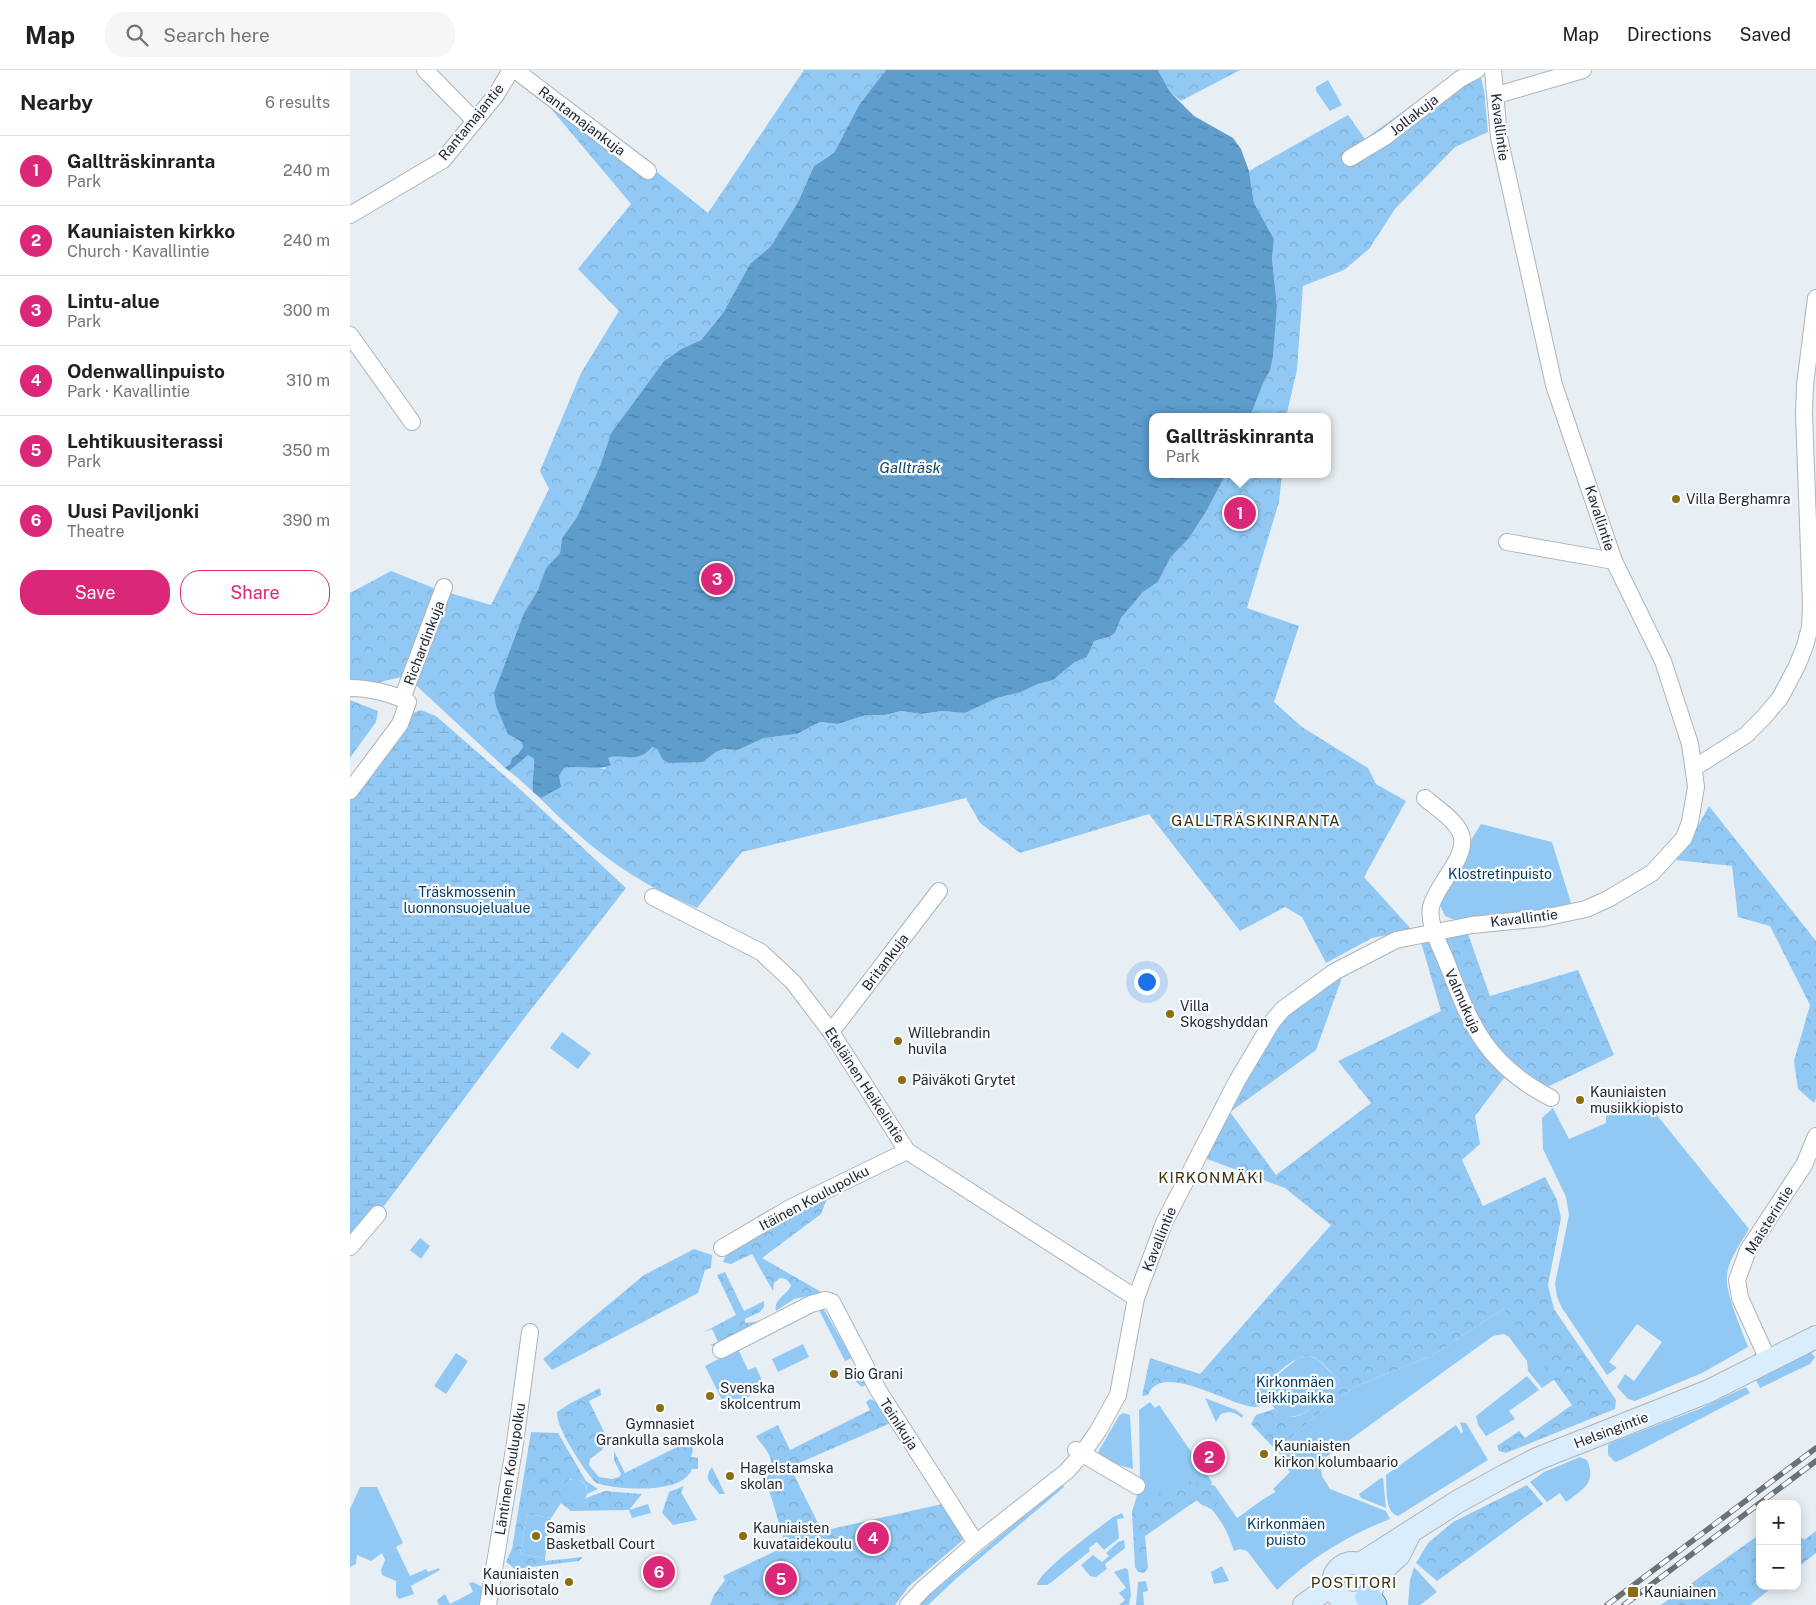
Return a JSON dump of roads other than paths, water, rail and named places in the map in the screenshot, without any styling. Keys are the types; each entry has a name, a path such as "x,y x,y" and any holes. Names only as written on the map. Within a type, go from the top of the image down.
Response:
{"main road":[{"name":"Helsingintie","path":"1369,1586 1411,1532 1464,1498 1537,1459 1709,1391 1816,1337"},
{"path":"1304,1605 1334,1596 1356,1604 1369,1586 1349,1563 1342,1566 1336,1572 1334,1596"}],"street":[{"path":"425,70 475,121"},
{"name":"Rantamajantie","path":"350,215 444,160 496,95 511,70"},
{"name":"Rantamajankuja","path":"516,70 648,171"},
{"name":"Jollakuja","path":"1350,158 1385,138 1460,79 1477,70"},
{"name":"Kavallintie","path":"908,1605 924,1588 976,1543 1067,1471 1118,1395 1136,1298 1164,1223 1206,1137 1272,1022 1283,1008 1359,957 1396,940 1472,925 1543,918 1577,911 1608,899 1630,888 1652,873 1684,838 1694,804 1694,768 1677,700 1663,661 1614,561 1554,385 1499,137 1494,70"},
{"path":"1496,95 1583,70"},
{"path":"1694,768 1746,735 1780,698 1797,666 1810,627 1804,414 1805,385 1816,298"},
{"path":"350,335 412,422"},
{"path":"1507,542 1614,561"},
{"name":"Richardinkuja","path":"350,791 400,724 405,701 444,587"},
{"path":"350,688 362,688 405,701"},
{"name":"Valmukuja","path":"1425,798 1454,824 1463,838 1461,850 1441,885 1431,908 1434,932 1464,1008 1484,1045 1508,1071 1527,1086 1551,1098"},
{"name":"Britankuja","path":"831,1032 939,891"},
{"name":"Eteläinen Heikelintie","path":"653,897 761,952 793,982 831,1032 907,1150 1136,1298"},
{"name":"Maisterintie","path":"1769,1362 1740,1298 1737,1280 1748,1250 1804,1165 1816,1136"},
{"name":"Itäinen Koulupolku","path":"722,1248 790,1208 907,1150"},
{"path":"350,1247 378,1214"},
{"name":"Teinikuja","path":"720,1350 811,1304 825,1300 832,1302 878,1390 976,1543"},
{"name":"Läntinen Koulupolku","path":"488,1605 515,1443 530,1332"},
{"path":"1079,1452 1137,1486"}],"water":[{"name":"Gallträsk","path":"886,70 1158,70 1170,92 1194,116 1233,138 1241,149 1249,171 1254,203 1274,239 1272,258 1277,306 1270,371 1252,413 1149,413 1149,478 1224,478 1189,538 1170,558 1158,582 1143,592 1121,618 1115,633 1109,637 1094,641 1087,657 1075,662 1053,680 1038,684 1021,692 997,698 965,713 942,711 921,714 901,711 885,715 866,715 838,724 820,722 797,734 764,738 738,750 724,749 716,752 703,762 669,763 663,760 657,749 652,747 645,754 638,757 616,756 608,758 611,765 606,767 564,768 559,776 561,787 541,798 533,792 534,759 528,755 509,771 505,768 523,747 522,742 508,734 496,706 494,693 524,613 538,590 546,568 560,553 562,538 577,517 600,466 611,433 664,361 681,349 701,340 723,313 750,264 771,246 798,202 814,166 834,153 859,105"}],"railway":[{"path":"1607,1605 1816,1448"},
{"path":"1624,1605 1816,1461"}],"place":[{"name":"Villa Berghamra","path":"1676,499"},
{"name":"Gallträskinranta","path":"1240,513"},
{"name":"Lintu-alue","path":"717,579"},
{"name":"Villa Skogshyddan","path":"1170,1014"},
{"name":"Willebrandin huvila","path":"898,1041"},
{"name":"Päiväkoti Grytet","path":"902,1080"},
{"name":"Kauniaisten musiikkiopisto","path":"1580,1100"},
{"name":"Bio Grani","path":"834,1374"},
{"name":"Svenska skolcentrum","path":"710,1396"},
{"name":"Gymnasiet Grankulla samskola","path":"660,1408"},
{"name":"Kauniaisten kirkon kolumbaario","path":"1264,1454"},
{"name":"Kauniaisten kirkko","path":"1209,1457"},
{"name":"Hagelstamska skolan","path":"730,1476"},
{"name":"Samis Basketball Court","path":"536,1536"},
{"name":"Kauniaisten kuvataidekoulu","path":"743,1536"},
{"name":"Odenwallinpuisto","path":"873,1538"},
{"name":"Uusi Paviljonki","path":"659,1572"},
{"name":"Lehtikuusiterassi","path":"781,1579"},
{"name":"Kauniaisten Nuorisotalo","path":"569,1582"},
{"name":"Kauniainen","path":"1633,1592"}],"district":[{"name":"GALLTRÄSKINRANTA","path":"1256,821"},
{"name":"KIRKONMÄKI","path":"1211,1178"},
{"name":"POSTITORI","path":"1354,1583"}],"park label":[{"name":"Klostretinpuisto","path":"1500,874"},
{"name":"Träskmossenin luonnonsuojelualue","path":"467,900"},
{"name":"Kirkonmäen leikkipaikka","path":"1295,1390"},
{"name":"Kirkonmäen puisto","path":"1286,1532"}]}
